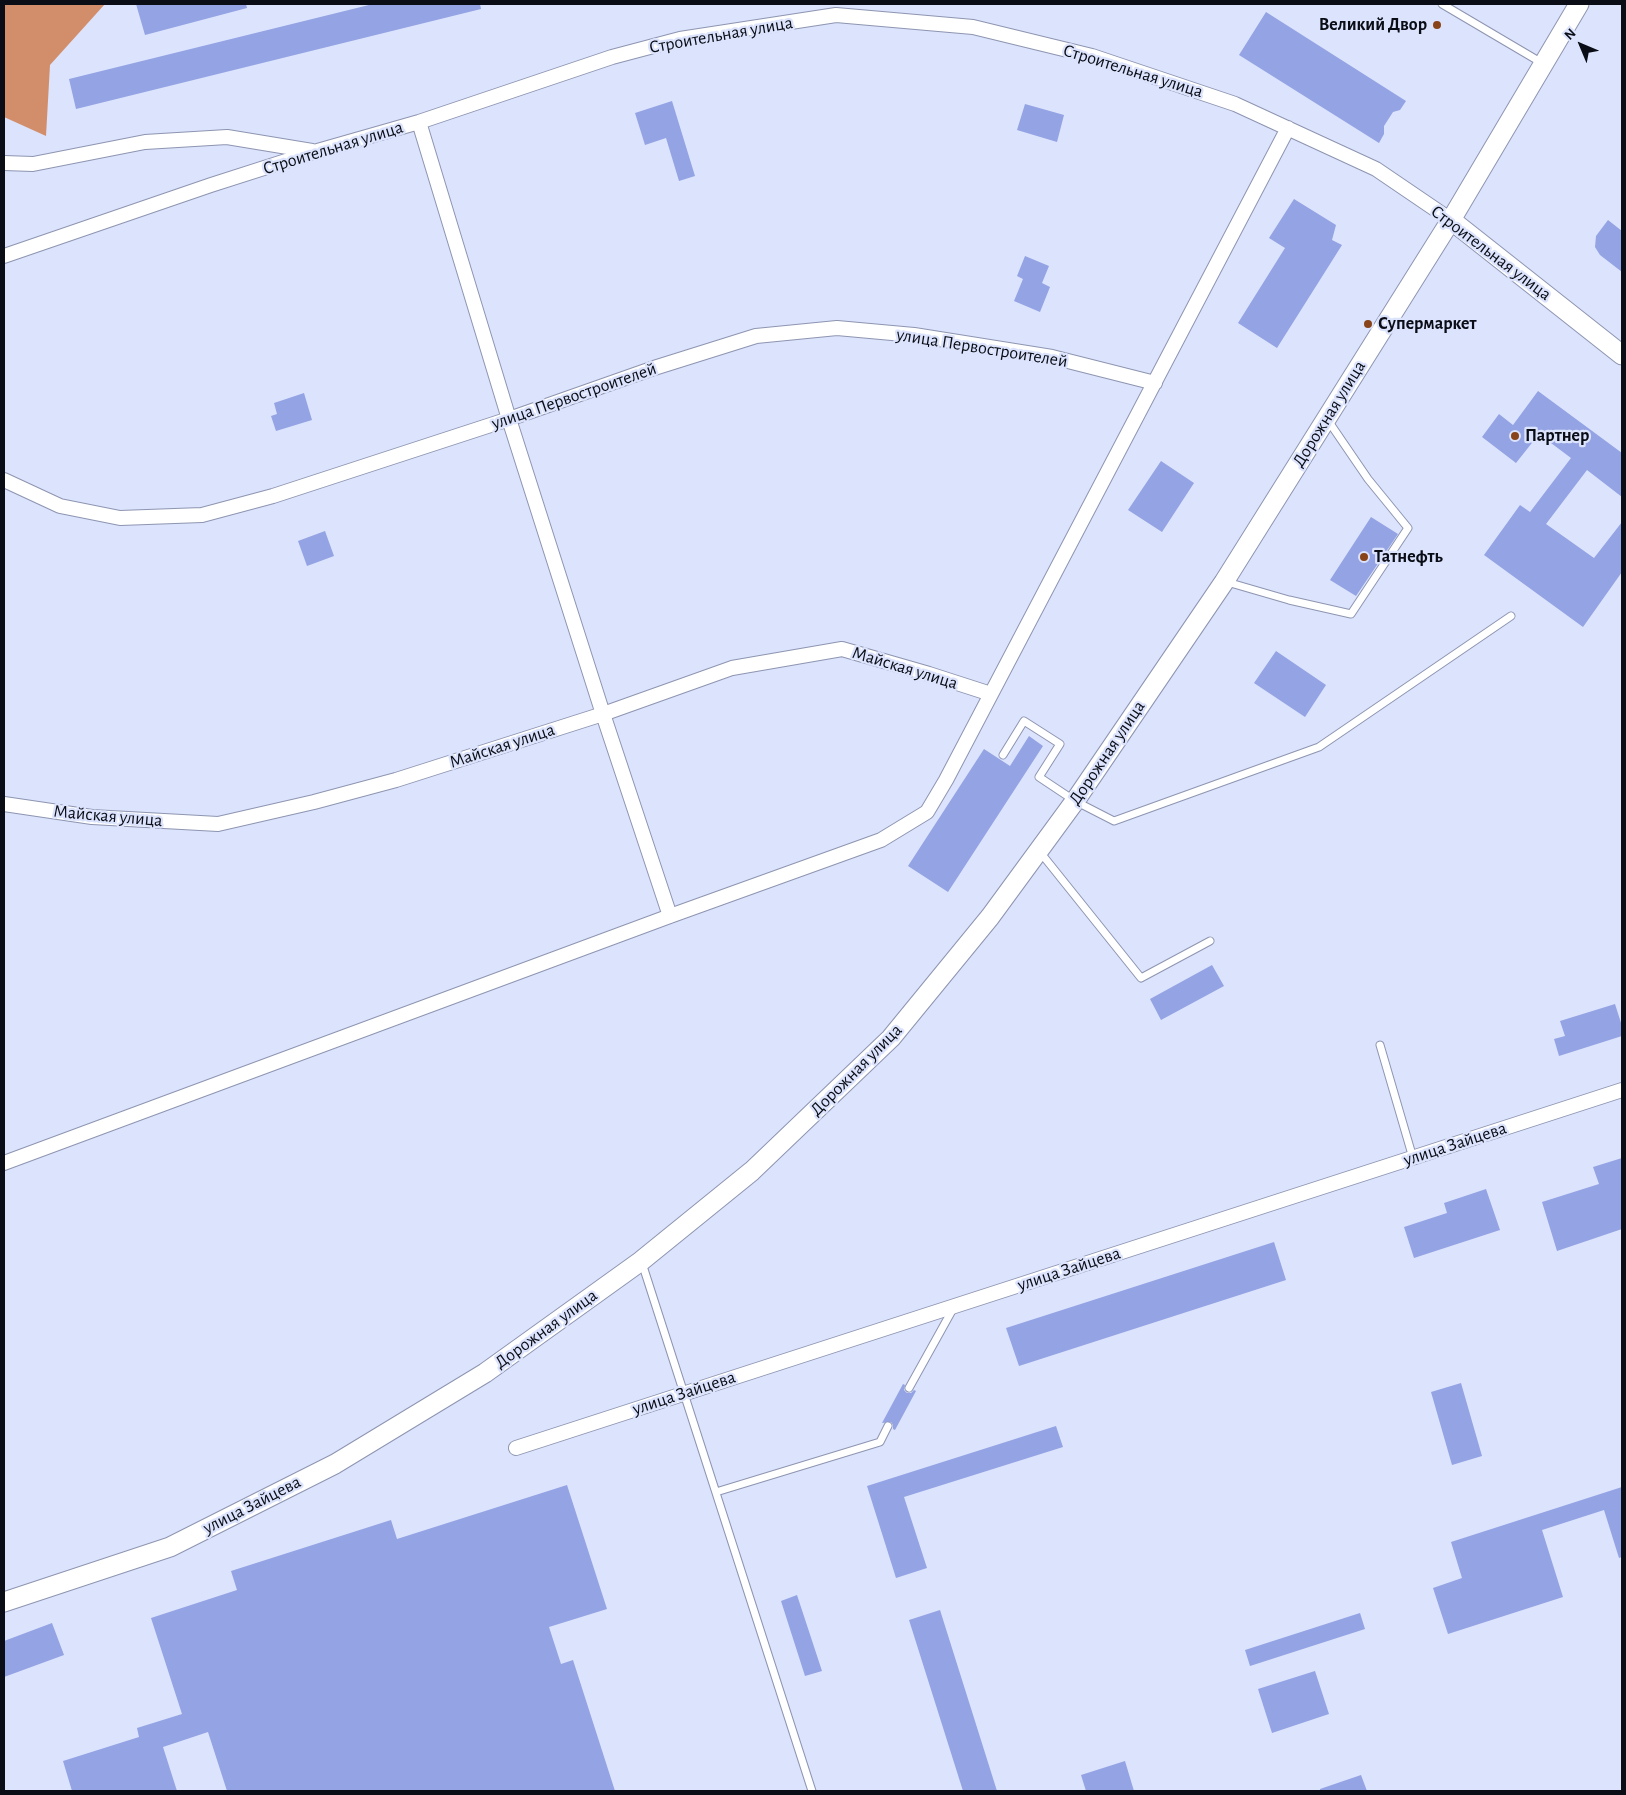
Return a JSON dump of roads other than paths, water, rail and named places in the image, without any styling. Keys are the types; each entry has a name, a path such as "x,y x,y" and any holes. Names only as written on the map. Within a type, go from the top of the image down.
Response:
{"street":[{"name":"Дорожная улица","path":"485,1373 641,1260 752,1171 891,1038 990,918 1075,801 1224,582 1452,220 1579,4"},
{"name":"Строительная улица","path":"4,256 211,185 314,152 419,122 612,57 680,39 836,15 973,28 1092,56 1235,104 1376,169 1452,220 1622,355"},
{"path":"419,122 603,714 670,916"},
{"path":"4,1163 670,916 881,840 927,812 946,780 1288,128"},
{"path":"4,163 33,164 145,142 227,137 314,152"},
{"name":"улица Первостроителей","path":"4,480 60,506 120,518 202,515 273,496 510,418 654,368 756,336 837,328 914,336 1052,357 1155,383"},
{"name":"Майская улица","path":"4,804 92,817 218,824 314,802 396,780 603,714 732,668 842,649 991,694"},
{"name":"улица Зайцева","path":"516,1448 1622,1090"},
{"name":"улица Зайцева","path":"4,1602 170,1547 335,1464 485,1373"}],"lane":[{"path":"1442,4 1544,65"},
{"path":"1224,582 1289,600 1351,614 1408,528 1368,478 1327,418"},
{"path":"1003,755 1024,721 1060,744 1039,777 1075,801 1114,821 1319,746 1511,616"},
{"path":"1039,850 1141,978 1210,941"},
{"path":"1380,1045 1413,1158"},
{"path":"641,1260 812,1791"},
{"path":"909,1388 956,1305"},
{"path":"716,1492 880,1442 888,1426"}],"place":[{"name":"Великий Двор","path":"1437,25"},
{"name":"Супермаркет","path":"1368,324"},
{"name":"Партнер","path":"1515,436"},
{"name":"Татнефть","path":"1364,557"}]}
